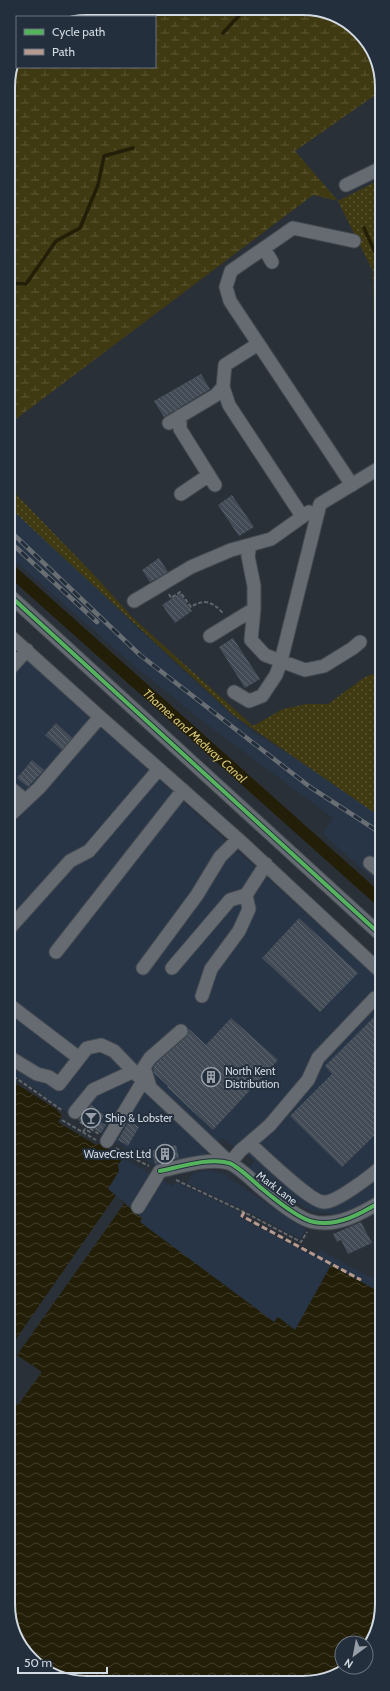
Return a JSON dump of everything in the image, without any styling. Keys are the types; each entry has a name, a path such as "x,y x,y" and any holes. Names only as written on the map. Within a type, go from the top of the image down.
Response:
{"street":[{"path":"346,185 375,171"},
{"path":"352,485 230,301 226,287 231,271 293,228 354,241"},
{"path":"264,248 272,262"},
{"path":"258,344 225,365 223,387 229,405 302,516"},
{"path":"181,494 212,480 175,419 216,395 223,387"},
{"path":"134,601 191,567 231,550 270,539 320,504 375,471"},
{"path":"234,692 249,701 262,696 276,675 281,661 320,504"},
{"path":"250,545 248,556 254,586 254,609 251,640 265,655 305,670 324,666 360,642"},
{"path":"15,600 375,930"},
{"path":"210,636 254,609"},
{"path":"15,643 27,650 100,717 238,838 375,966"},
{"path":"15,663 27,650"},
{"path":"15,810 40,788 100,717"},
{"path":"15,922 70,861 89,851 159,769"},
{"path":"56,952 183,790"},
{"path":"15,792 25,800"},
{"path":"143,968 197,894 220,857 238,838"},
{"path":"370,863 375,867"},
{"path":"172,968 230,900 246,894 266,864"},
{"path":"202,996 212,969 239,931 249,908 246,894"},
{"path":"138,1207 160,1171 214,1160 230,1163 240,1150 270,1125 304,1086 318,1058 375,998"},
{"path":"15,1009 79,1058"},
{"path":"102,1141 142,1080 144,1067 150,1058 181,1031"},
{"name":"Mark Lane","path":"15,1061 37,1074 49,1077 59,1084 87,1048 101,1045 114,1051 142,1080 230,1163 273,1198 312,1222 330,1224 342,1221 367,1210 375,1205"},
{"path":"75,1112 93,1090 142,1080"},
{"path":"249,1143 317,1201 330,1202 375,1171"}],"path":[{"path":"168,593 171,598 180,592 191,607 200,602 211,603 228,618 231,623"},
{"path":"62,1120 102,1141"},
{"path":"83,1132 85,1129 90,1132 92,1128"}],"shaded area":[{"path":"15,510 90,580 130,621 231,714 255,733 375,809 375,881 323,834 333,818 205,723 131,663 15,561"},
{"path":"15,649 375,976 375,1199 342,1215 310,1211 248,1170 255,1161 222,1138 204,1158 155,1166 69,1114 15,1075"},
{"path":"123,1158 173,1186 176,1182 242,1213 240,1217 315,1257 320,1250 372,1278 375,1275 375,1288 374,1289 331,1266 295,1330 278,1317 274,1322 140,1222 142,1218 108,1189 119,1171 118,1165"},
{"path":"208,1170 224,1174 288,1218 306,1228 301,1239 187,1183 193,1173"}],"green space":[{"path":"303,15 317,16 335,22 347,30 363,47 370,59 373,68 375,95 295,151 338,201 313,195 15,420 15,82 17,68 156,68 156,16 78,16"},
{"path":"375,182 375,329 373,271 338,201"},
{"path":"15,493 94,575 133,618 253,726 283,709 307,704 328,704 365,677 375,673 375,813 233,715 15,513"}],"water":[{"path":"15,1083 56,1109 62,1116 58,1122 96,1145 100,1144 123,1158 118,1165 119,1171 108,1189 142,1218 140,1222 274,1322 278,1317 295,1330 331,1265 374,1289 375,1288 375,1609 368,1635 334,1635 334,1669 322,1674 303,1676 73,1675 55,1669 47,1664 36,1655 27,1644 17,1623 15,1604"}],"pier":[{"path":"116,1195 124,1204 17,1355 42,1372 18,1405 15,1403 15,1340"}],"building":[{"path":"201,374 210,389 164,417 154,401"},
{"path":"232,495 254,527 239,536 218,505"},
{"path":"159,558 168,572 150,582 142,570"},
{"path":"180,593 192,611 175,623 162,605"},
{"path":"233,638 260,679 245,688 219,647"},
{"path":"56,723 72,738 62,750 45,735"},
{"path":"32,760 44,770 28,787 17,778"},
{"path":"299,918 358,973 320,1012 262,958"},
{"path":"375,1016 375,1135 342,1167 290,1116 332,1074 325,1066"},
{"name":"North Kent Distribution","path":"231,1018 278,1060 213,1130 167,1087 168,1086 154,1073 153,1068 156,1063 186,1037 189,1029 206,1045"},
{"name":"Ship & Lobster","path":"91,1105 104,1115 100,1122 106,1125 101,1133 78,1120"},
{"path":"129,1121 139,1127 128,1146 118,1140"},
{"name":"WaveCrest Ltd","path":"176,1145 179,1158 155,1164 152,1151"},
{"path":"361,1222 372,1243 348,1254 341,1240 337,1242 333,1234"}],"waterway":[{"path":"223,33 240,15"},
{"path":"15,283 26,284 56,241 80,228 98,185 104,156 133,148"},
{"path":"364,228 375,252"},
{"name":"Thames and Medway Canal","path":"15,574 375,896"}],"railway":[{"path":"15,536 140,655 310,787 375,829"},
{"path":"15,546 97,622"}],"marked path":[{"path":"244,1212 242,1216 361,1280"}],"cycle path":[{"path":"15,600 375,930"},
{"path":"160,1171 204,1162 221,1161 229,1163 241,1170 286,1208 301,1217 314,1222 332,1223 341,1221 375,1205"}],"place":[{"name":"North Kent Distribution","path":"211,1077"},
{"name":"Ship & Lobster","path":"91,1118"},
{"name":"WaveCrest Ltd","path":"165,1154"}]}
